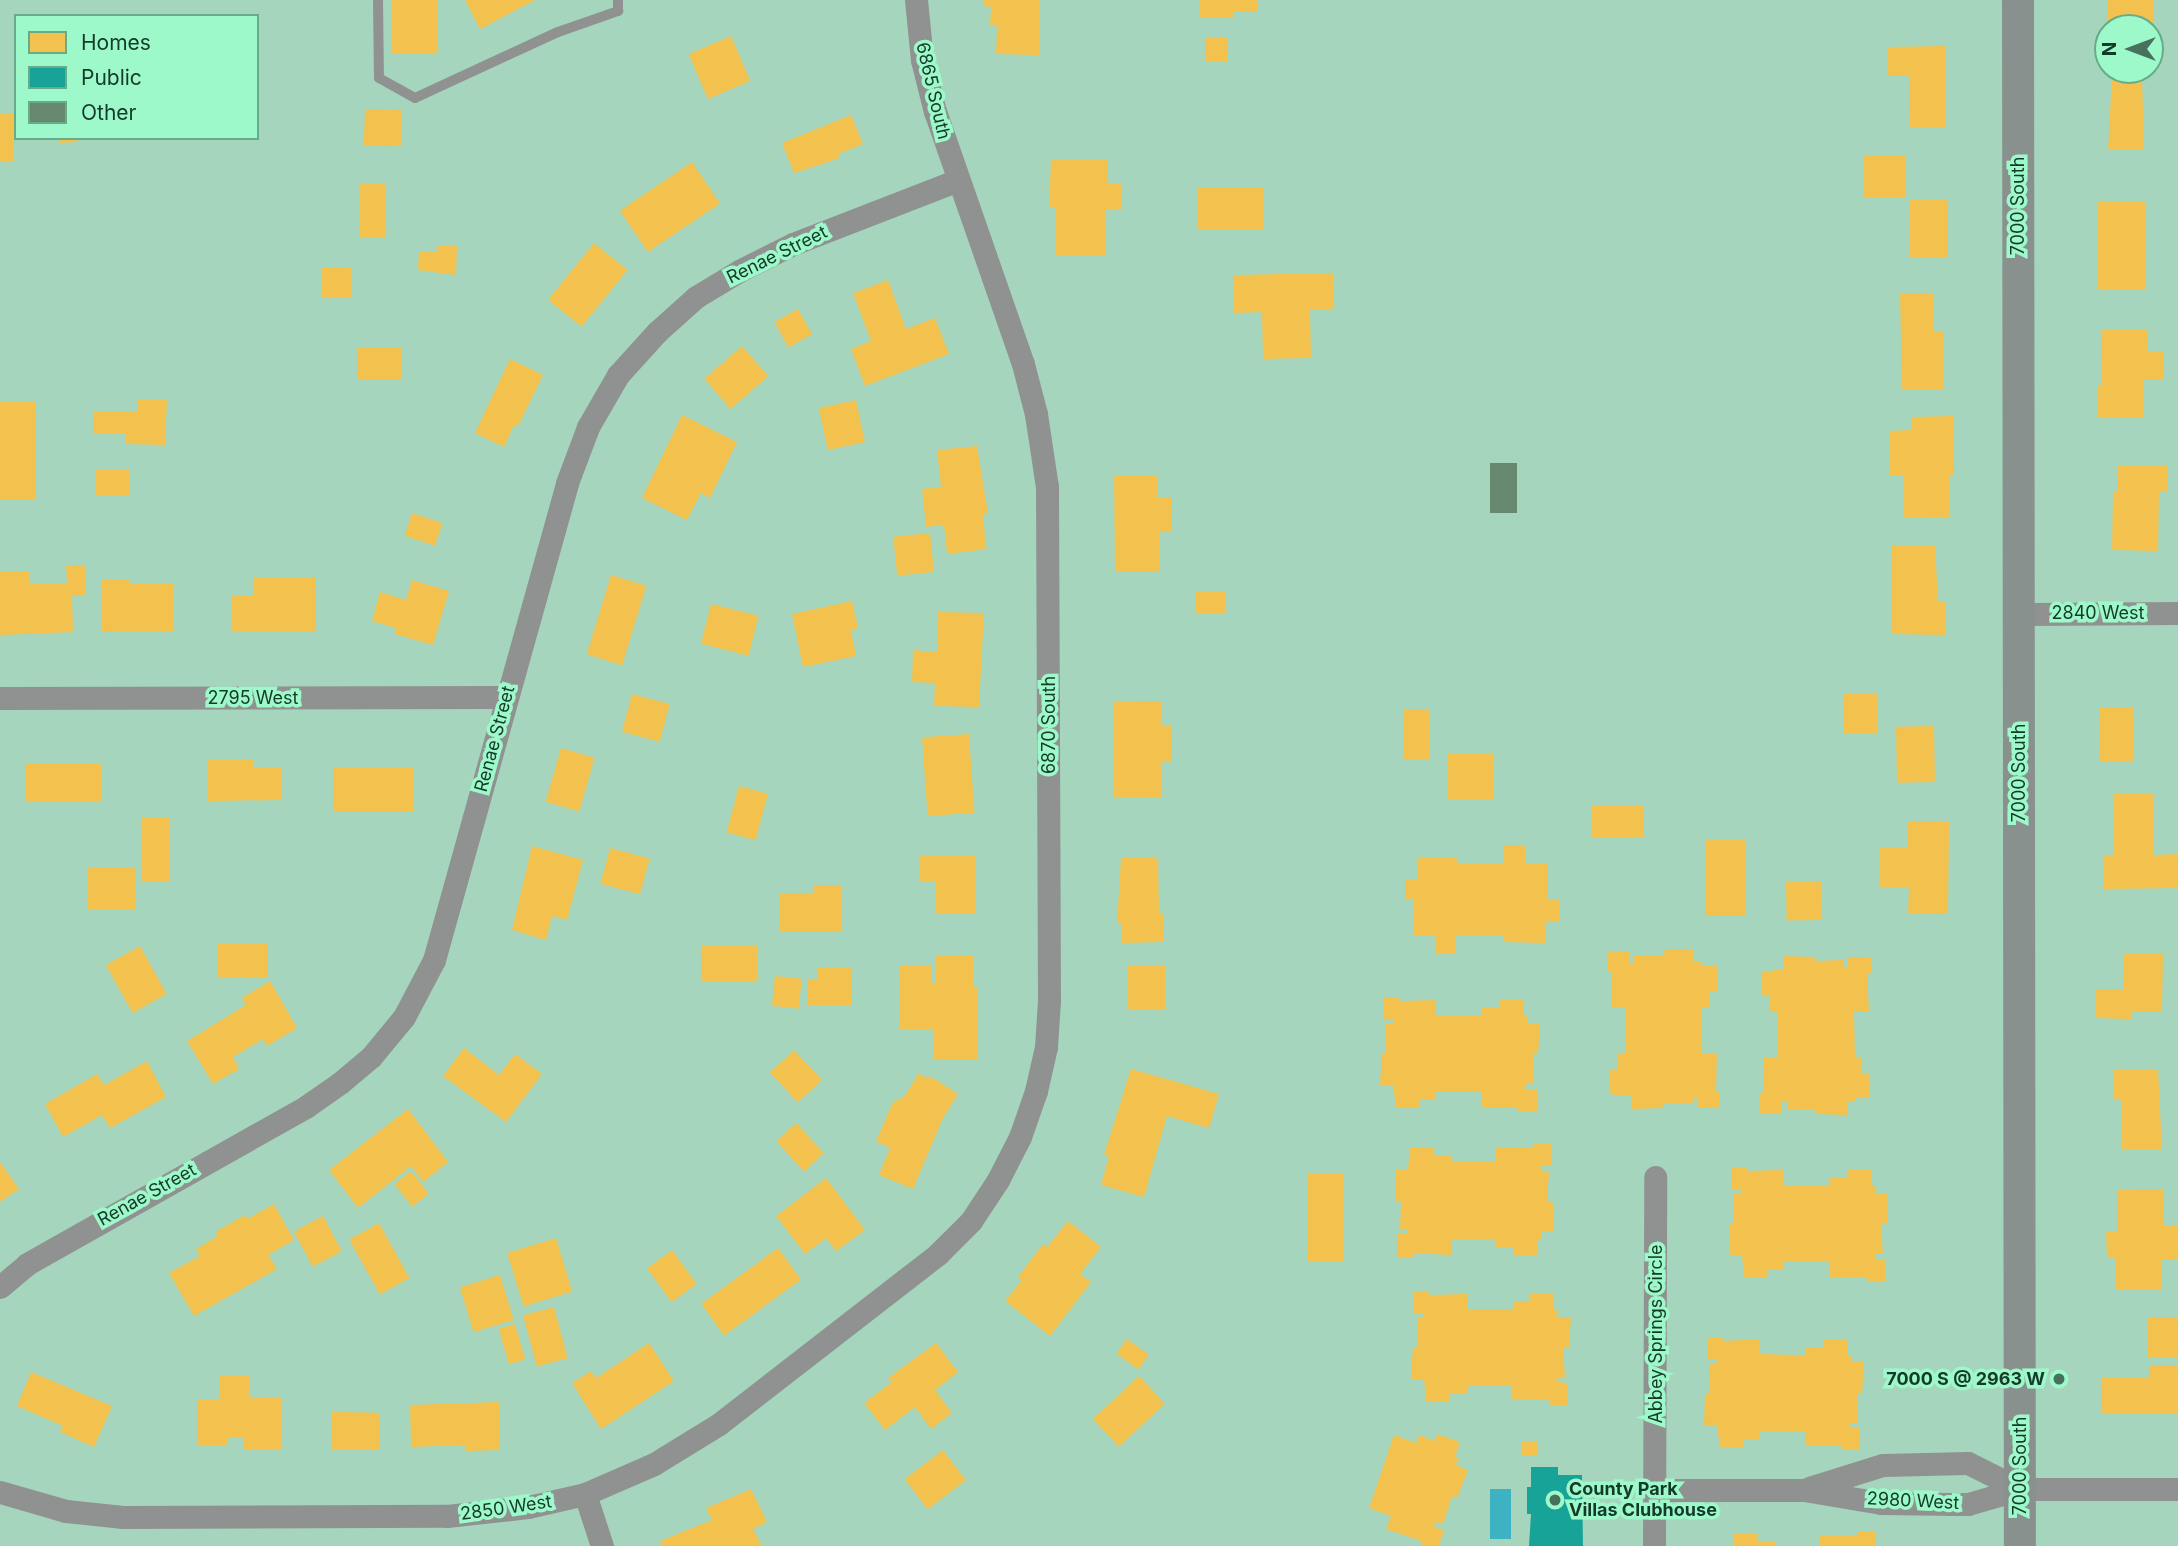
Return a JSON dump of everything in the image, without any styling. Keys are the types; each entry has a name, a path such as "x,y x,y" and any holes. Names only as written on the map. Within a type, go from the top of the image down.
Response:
{"main road":[{"name":"7000 South","path":"2018,0 2020,1546"}],"street":[{"name":"6865 South","path":"916,0 925,73 958,180"},
{"name":"Renae Street","path":"0,1287 26,1264 307,1106 371,1057 404,1017 434,960 567,484 588,427 618,375 657,332 696,297 741,270 793,244 958,180"},
{"name":"6870 South","path":"938,1254 971,1220 998,1180 1020,1137 1036,1091 1046,1047 1049,1001 1049,551 1046,487 1036,414 1023,364 958,180"},
{"name":"2840 West","path":"2018,614 2178,613"},
{"name":"2795 West","path":"0,698 506,697"},
{"name":"Abbey Springs Circle","path":"1654,1546 1655,1177"},
{"name":"2850 West","path":"0,1492 66,1511 123,1517 447,1516 528,1507 585,1494 654,1464 719,1424 938,1254"},
{"name":"2980 West","path":"1804,1490 1883,1465 1968,1463 2020,1489"},
{"name":"2980 West","path":"1655,1490 1804,1490 1881,1503 1968,1504 2020,1489 2178,1489"},
{"path":"585,1494 602,1546"}],"lane":[{"path":"378,0 379,78 415,98 558,32 618,11 618,0"}],"water":[{"path":"1490,1489 1511,1489 1511,1539 1490,1539"}],"building: Homes":[{"path":"391,0 438,0 438,54 391,54"},
{"path":"465,0 535,0 480,29"},
{"path":"984,0 1040,0 1039,55 996,54 997,26 990,26 991,7 984,6"},
{"path":"1200,0 1258,0 1258,11 1234,11 1234,17 1200,17"},
{"path":"2107,0 2154,0 2154,14 2107,14"},
{"path":"731,36 750,81 708,99 689,54"},
{"path":"1205,38 1227,38 1227,61 1205,61"},
{"path":"1946,46 1946,128 1910,128 1909,76 1887,76 1887,47"},
{"path":"2112,84 2142,84 2144,150 2108,150"},
{"path":"365,109 402,110 401,146 364,145"},
{"path":"0,114 13,114 13,161 0,161"},
{"path":"851,115 863,144 838,154 840,158 794,173 782,143"},
{"path":"60,140 77,140 77,142 60,143"},
{"path":"1863,155 1905,155 1905,197 1863,197"},
{"path":"1051,160 1107,160 1107,184 1122,184 1122,210 1105,210 1105,255 1056,255 1056,207 1049,207"},
{"path":"692,162 720,203 648,252 620,211"},
{"path":"360,184 385,184 385,238 360,238"},
{"path":"1198,187 1264,187 1264,230 1198,230"},
{"path":"1910,200 1947,200 1947,257 1910,257"},
{"path":"2097,201 2146,201 2146,289 2097,289"},
{"path":"594,243 627,270 581,327 548,300"},
{"path":"438,246 457,246 456,275 418,270 419,251 438,251"},
{"path":"322,267 351,267 351,298 322,298"},
{"path":"1333,273 1334,310 1310,310 1311,358 1263,359 1262,312 1234,313 1233,275"},
{"path":"888,280 906,329 935,318 949,354 865,386 851,349 871,341 853,293"},
{"path":"1900,293 1934,293 1934,332 1944,332 1944,390 1902,390"},
{"path":"798,309 812,334 788,347 774,322"},
{"path":"2101,330 2147,330 2147,351 2163,351 2163,379 2144,379 2144,417 2097,417 2097,386 2102,386"},
{"path":"742,346 768,376 731,409 704,379"},
{"path":"357,348 402,348 402,380 357,380"},
{"path":"510,359 543,375 518,426 514,425 504,447 475,433"},
{"path":"138,399 167,400 165,445 126,444 126,434 93,434 93,411 138,412"},
{"path":"856,400 865,442 828,450 819,408"},
{"path":"0,402 35,402 35,500 0,500"},
{"path":"682,415 737,442 710,498 701,493 687,520 642,498"},
{"path":"1953,416 1954,476 1950,476 1950,517 1903,518 1903,475 1889,475 1889,431 1911,430 1911,417"},
{"path":"977,446 988,513 983,513 986,549 947,554 944,525 926,527 922,489 941,487 937,450"},
{"path":"2118,465 2168,466 2167,491 2159,491 2158,551 2112,550 2113,492 2117,492"},
{"path":"95,470 130,470 130,495 95,495"},
{"path":"1114,475 1158,475 1158,497 1172,497 1172,532 1159,532 1159,572 1115,572"},
{"path":"412,513 442,523 435,546 405,536"},
{"path":"930,533 934,572 897,576 893,537"},
{"path":"1892,545 1935,546 1938,601 1946,601 1946,635 1891,634"},
{"path":"66,565 85,565 86,596 72,596 73,632 0,635 0,571 30,571 30,584 67,583"},
{"path":"611,575 646,586 622,665 587,654"},
{"path":"254,577 316,577 316,632 231,632 231,596 254,596"},
{"path":"102,579 129,579 129,584 173,583 173,631 102,632"},
{"path":"412,580 449,591 433,645 395,634 396,628 372,621 380,592 406,600"},
{"path":"1195,592 1225,592 1225,613 1195,613"},
{"path":"852,601 858,628 851,630 856,656 803,667 792,614"},
{"path":"711,604 759,616 749,656 701,644"},
{"path":"938,612 984,613 979,707 934,706 935,683 912,682 913,650 937,652"},
{"path":"632,694 670,704 660,742 622,732"},
{"path":"1843,694 1878,694 1878,733 1843,733"},
{"path":"1161,701 1161,725 1172,725 1172,761 1162,761 1162,797 1114,797 1113,702"},
{"path":"2099,708 2134,708 2134,761 2099,761"},
{"path":"1404,709 1430,709 1430,760 1404,760"},
{"path":"1934,726 1935,782 1897,783 1896,727"},
{"path":"969,734 975,813 928,816 922,737"},
{"path":"561,748 595,758 579,811 546,802"},
{"path":"1447,753 1493,753 1493,799 1447,799"},
{"path":"207,759 253,759 253,768 282,768 282,800 208,801"},
{"path":"25,764 101,764 101,802 25,802"},
{"path":"333,767 414,767 414,811 333,811"},
{"path":"739,786 768,794 756,840 727,832"},
{"path":"2113,794 2154,794 2154,855 2178,854 2178,888 2104,889 2104,855 2114,855"},
{"path":"1591,806 1643,806 1643,838 1591,838"},
{"path":"142,817 169,817 169,881 142,881"},
{"path":"1908,821 1949,822 1948,914 1908,913 1909,888 1880,888 1880,847 1908,847"},
{"path":"1705,840 1745,840 1745,916 1705,916"},
{"path":"1504,845 1525,846 1525,863 1547,864 1547,899 1559,899 1559,921 1546,921 1545,943 1503,942 1503,936 1456,935 1456,954 1435,954 1436,936 1414,935 1414,900 1405,900 1405,880 1418,880 1418,857 1458,857 1458,863 1504,864"},
{"path":"532,846 583,860 567,920 552,916 546,940 512,930"},
{"path":"610,848 650,859 640,894 600,884"},
{"path":"919,855 975,855 975,913 936,913 936,881 919,881"},
{"path":"1158,857 1159,913 1163,913 1163,942 1122,943 1122,923 1117,923 1121,858"},
{"path":"87,868 135,868 135,910 87,910"},
{"path":"1821,881 1822,920 1787,921 1786,882"},
{"path":"813,885 842,885 842,931 779,931 779,893 813,893"},
{"path":"218,943 268,943 268,977 218,977"},
{"path":"701,945 757,945 757,981 701,981"},
{"path":"140,946 167,994 133,1013 106,965"},
{"path":"1694,949 1694,962 1702,962 1702,966 1718,966 1718,991 1710,991 1710,1007 1702,1007 1702,1054 1717,1054 1716,1091 1719,1091 1719,1107 1697,1107 1697,1097 1693,1097 1693,1104 1663,1104 1663,1108 1632,1109 1632,1096 1609,1094 1609,1070 1618,1070 1618,1053 1625,1053 1625,1008 1611,1008 1611,971 1607,971 1607,952 1629,952 1629,963 1634,963 1634,955 1663,956 1663,951"},
{"path":"2123,953 2163,953 2162,1011 2131,1011 2131,1019 2096,1018 2096,989 2123,989"},
{"path":"935,956 973,956 973,987 978,987 978,1059 934,1059 934,1029 900,1029 900,966 932,966 932,984 935,984"},
{"path":"1783,956 1815,957 1815,961 1844,960 1844,967 1848,967 1848,957 1871,957 1871,974 1867,974 1869,1011 1854,1011 1855,1057 1862,1057 1862,1074 1870,1074 1870,1098 1855,1098 1855,1102 1847,1102 1847,1115 1816,1114 1816,1109 1787,1110 1787,1102 1782,1102 1782,1113 1759,1113 1759,1094 1763,1094 1763,1058 1777,1058 1777,1012 1769,1012 1769,995 1761,995 1761,972 1783,969"},
{"path":"1127,966 1165,966 1165,1009 1127,1009"},
{"path":"818,968 851,968 851,1005 808,1005 808,980 818,980"},
{"path":"775,976 802,979 799,1009 772,1006"},
{"path":"270,981 297,1028 267,1046 263,1039 233,1057 239,1069 213,1084 187,1041 246,1005 242,998"},
{"path":"1383,997 1400,998 1400,1001 1436,1000 1436,1015 1482,1015 1482,1007 1499,1007 1499,1000 1523,1000 1523,1015 1527,1015 1527,1023 1540,1023 1538,1054 1533,1054 1534,1083 1526,1083 1526,1089 1537,1089 1537,1111 1518,1111 1518,1107 1482,1107 1482,1092 1436,1092 1436,1100 1419,1100 1419,1108 1396,1108 1393,1085 1380,1085 1382,1054 1386,1054 1386,1024 1393,1024 1393,1020 1383,1020"},
{"path":"464,1048 499,1075 515,1054 542,1074 506,1122 443,1076"},
{"path":"794,1050 822,1080 798,1102 770,1073"},
{"path":"147,1061 166,1097 110,1128 102,1115 63,1137 45,1104 97,1074 104,1085"},
{"path":"1131,1069 1219,1094 1209,1128 1167,1116 1144,1197 1101,1185 1109,1156 1104,1155"},
{"path":"2114,1070 2158,1070 2162,1149 2121,1149 2121,1099 2114,1099"},
{"path":"919,1073 928,1079 930,1076 958,1094 943,1118 913,1189 879,1175 890,1148 876,1141 893,1102 904,1097"},
{"path":"408,1109 448,1162 423,1182 411,1166 358,1208 329,1170"},
{"path":"796,1123 824,1153 804,1171 776,1141"},
{"path":"1533,1144 1551,1144 1551,1166 1541,1166 1541,1172 1549,1172 1547,1201 1552,1201 1554,1210 1554,1232 1541,1232 1541,1240 1537,1240 1537,1255 1513,1255 1513,1248 1496,1248 1496,1240 1451,1240 1451,1255 1414,1253 1414,1257 1397,1257 1397,1234 1407,1234 1407,1230 1400,1230 1401,1201 1396,1201 1395,1169 1408,1169 1410,1147 1434,1147 1434,1155 1451,1155 1451,1162 1496,1162 1496,1148 1533,1148"},
{"path":"0,1162 19,1189 0,1202"},
{"path":"1731,1168 1748,1168 1748,1171 1784,1170 1784,1185 1830,1185 1830,1177 1847,1177 1847,1170 1871,1170 1871,1185 1876,1185 1876,1193 1888,1193 1887,1224 1881,1224 1883,1254 1875,1253 1875,1259 1885,1259 1885,1281 1867,1281 1867,1277 1830,1277 1830,1262 1784,1262 1784,1270 1768,1270 1768,1278 1744,1278 1742,1255 1729,1255 1730,1224 1734,1224 1734,1194 1741,1194 1741,1190 1731,1190"},
{"path":"411,1171 429,1194 412,1207 394,1184"},
{"path":"1308,1174 1343,1174 1343,1262 1308,1262"},
{"path":"826,1178 865,1230 836,1251 826,1238 805,1254 776,1216"},
{"path":"2163,1189 2163,1225 2177,1225 2177,1260 2162,1260 2162,1290 2116,1290 2116,1257 2107,1257 2106,1232 2117,1232 2117,1190"},
{"path":"274,1204 294,1240 268,1255 277,1269 194,1316 169,1273 200,1256 196,1249 218,1236 215,1232 245,1215 247,1219"},
{"path":"323,1216 342,1251 313,1267 294,1231"},
{"path":"1068,1221 1101,1247 1080,1274 1091,1282 1050,1336 1005,1301 1022,1280 1018,1277 1043,1244 1047,1247"},
{"path":"379,1223 410,1278 380,1295 349,1239"},
{"path":"556,1238 572,1292 524,1306 507,1253"},
{"path":"778,1248 801,1280 724,1335 701,1304"},
{"path":"672,1250 697,1284 672,1302 647,1268"},
{"path":"500,1275 514,1320 474,1332 460,1287"},
{"path":"1414,1291 1430,1291 1430,1295 1467,1294 1467,1309 1513,1309 1513,1301 1530,1301 1530,1294 1554,1294 1554,1309 1558,1309 1558,1317 1571,1317 1569,1348 1563,1348 1565,1377 1557,1377 1557,1382 1568,1383 1568,1405 1549,1405 1549,1400 1512,1400 1512,1386 1467,1386 1467,1394 1450,1394 1450,1401 1426,1401 1424,1379 1411,1379 1413,1347 1417,1347 1417,1318 1423,1318 1423,1314 1414,1314"},
{"path":"554,1307 568,1358 537,1366 523,1315"},
{"path":"2148,1317 2178,1317 2178,1358 2148,1358"},
{"path":"515,1324 525,1360 509,1364 499,1329"},
{"path":"1707,1337 1723,1337 1723,1341 1760,1339 1760,1354 1806,1355 1806,1347 1823,1347 1823,1339 1847,1339 1847,1355 1851,1355 1851,1362 1864,1362 1862,1394 1857,1394 1858,1423 1850,1423 1850,1428 1860,1428 1860,1450 1842,1450 1842,1446 1805,1446 1805,1432 1760,1432 1760,1440 1743,1439 1743,1447 1720,1447 1717,1425 1704,1425 1705,1393 1710,1393 1709,1363 1717,1363 1717,1360 1707,1360"},
{"path":"1127,1339 1149,1355 1138,1369 1116,1354"},
{"path":"649,1343 674,1381 601,1429 572,1383 591,1371 596,1378"},
{"path":"936,1343 958,1372 935,1390 952,1413 931,1429 915,1407 885,1430 864,1403 892,1382 888,1378"},
{"path":"2149,1365 2177,1365 2177,1414 2101,1414 2101,1378 2149,1378"},
{"path":"31,1372 112,1406 94,1447 60,1432 63,1426 17,1406"},
{"path":"219,1376 249,1376 249,1398 281,1398 281,1450 243,1450 243,1437 227,1437 227,1445 197,1445 197,1400 219,1400"},
{"path":"1139,1376 1165,1404 1119,1447 1093,1419"},
{"path":"499,1402 500,1450 466,1451 466,1445 411,1447 410,1405"},
{"path":"332,1412 380,1413 379,1450 331,1449"},
{"path":"1437,1434 1460,1442 1455,1457 1459,1458 1456,1465 1468,1470 1457,1498 1452,1496 1443,1524 1436,1522 1434,1527 1444,1530 1439,1546 1421,1546 1421,1541 1386,1529 1391,1516 1369,1508 1394,1435 1416,1443 1419,1435 1435,1441"},
{"path":"1522,1441 1538,1441 1538,1455 1522,1455"},
{"path":"943,1450 966,1480 928,1509 905,1479"},
{"path":"751,1489 767,1522 753,1529 762,1546 662,1546 660,1541 712,1520 706,1508"},
{"path":"1857,1532 1876,1532 1876,1546 1820,1546 1820,1536 1857,1536"},
{"path":"1734,1534 1758,1534 1758,1542 1775,1542 1775,1546 1734,1546"}],"building: Public":[{"name":"County Park Villas Clubhouse","path":"1531,1467 1558,1467 1558,1475 1582,1475 1583,1546 1529,1546 1531,1514 1527,1514 1527,1487 1531,1487"}],"building: Other":[{"path":"1490,463 1517,463 1517,513 1490,513"}],"place":[{"name":"7000 S @ 2963 W","path":"2059,1379"},
{"name":"County Park Villas Clubhouse","path":"1555,1500"}]}
